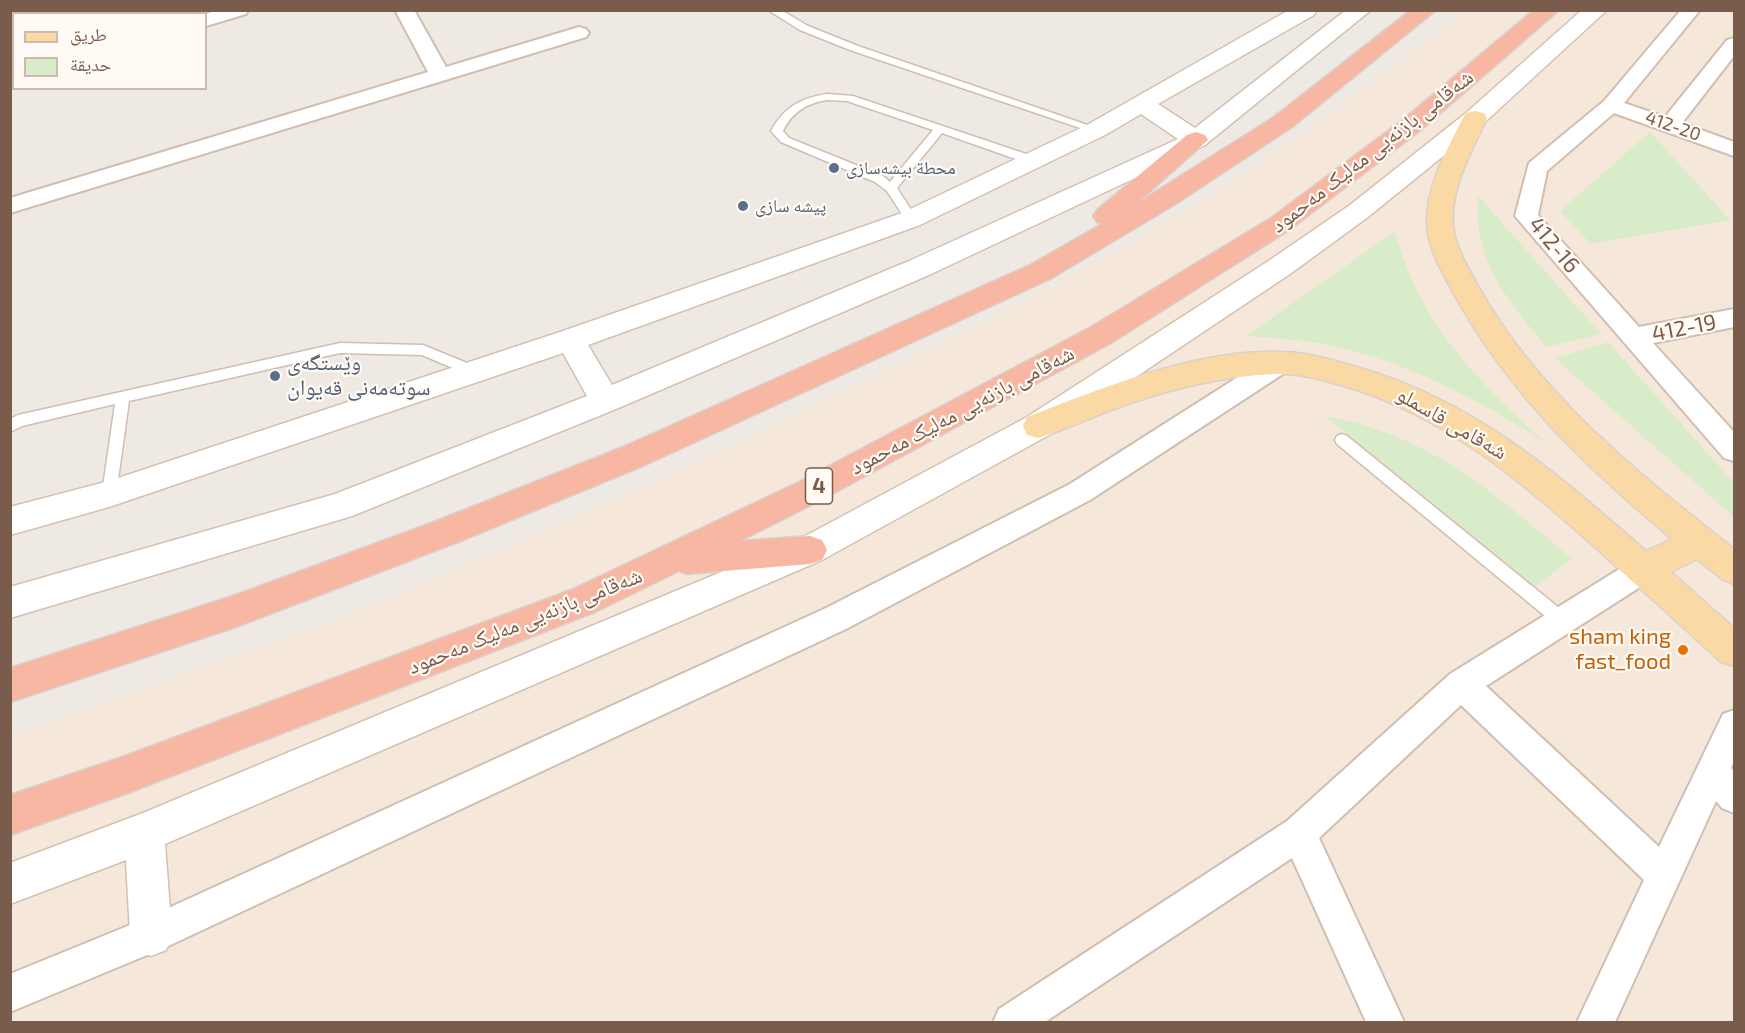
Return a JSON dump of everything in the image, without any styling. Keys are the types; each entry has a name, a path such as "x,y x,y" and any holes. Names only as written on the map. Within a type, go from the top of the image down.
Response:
{"highway":[{"path":"10,685 233,612 446,532 634,456 1040,272 1165,199 1256,141 1329,87 1425,10"},
{"name":"شەقامی بازنەیی مەلیک مەحمود","path":"10,815 125,775 583,601 810,491 971,407 1171,294 1280,224 1413,124 1548,10"},
{"path":"1040,272 1196,140"},
{"path":"670,560 810,550"},
{"path":"10,669 69,666"}],"main road":[{"path":"10,521 109,494 570,340 911,219 1096,130 1306,10"},
{"path":"10,603 340,506 605,401 919,268 1196,140 1360,10"},
{"path":"10,884 144,833 810,550 1038,426 1314,244 1400,179 1474,118 1596,10"},
{"path":"1143,105 1196,140"},
{"path":"1474,118 1445,194 1440,225 1450,258 1493,339 1544,400 1624,477 1734,569"},
{"path":"570,340 605,401"},
{"name":"شەقامی قاسملو","path":"1038,426 1102,400 1163,381 1221,370 1280,363 1328,370 1378,383 1422,401 1515,459 1644,569 1734,650"},
{"path":"1644,569 1700,541"},
{"path":"144,833 151,935"}],"street":[{"path":"207,20 238,10"},
{"path":"404,10 440,75"},
{"name":"412-16","path":"1691,10 1611,105 1537,168 1526,216 1734,450"},
{"path":"10,206 579,33"},
{"path":"1670,125 1734,44"},
{"name":"412-20","path":"1611,105 1734,148"},
{"name":"412-19","path":"1634,338 1734,318"},
{"path":"10,993 151,935 846,614 1080,492 1280,363"},
{"path":"1012,1023 1299,833 1461,684 1644,569"},
{"path":"1461,684 1665,876"},
{"path":"1596,1023 1665,876 1724,784 1734,725"},
{"path":"1299,833 1385,1023"}],"lane":[{"path":"773,10 804,28 854,48 1096,130"},
{"path":"911,219 891,188 872,176 785,140 777,131 781,120 801,104 818,98 833,96 849,98 1034,161"},
{"path":"891,188 939,130"},
{"path":"10,427 18,421 340,348 423,350 474,372"},
{"path":"109,494 123,397"},
{"path":"1342,441 1563,621"}],"shaded area":[{"path":"10,11 1466,11 1372,84 1213,195 1137,241 986,322 805,412 604,505 337,620 11,736"},
{"path":"1466,11 1734,11 1734,1022 11,1022 10,736 337,620 604,505 805,412 986,322 1137,241 1213,195 1372,84"}],"green space":[{"path":"1650,132 1730,220 1591,244 1560,211"},
{"path":"1478,196 1601,334 1547,347 1506,296 1487,260 1478,219"},
{"path":"1394,232 1416,288 1432,317 1460,357 1510,410 1546,443 1470,398 1390,363 1333,346 1246,336"},
{"path":"1608,342 1734,483 1734,517 1555,358"},
{"path":"1325,416 1363,425 1397,437 1458,469 1515,511 1572,559 1535,586"}],"place":[{"name":"محطة بیشەسازی","path":"834,168"},
{"name":"پیشه سازی","path":"743,206"},
{"name":"وێستگەی سوتەمەنی قەیوان","path":"275,376"},
{"name":"sham king fast_food","path":"1683,650"}]}
